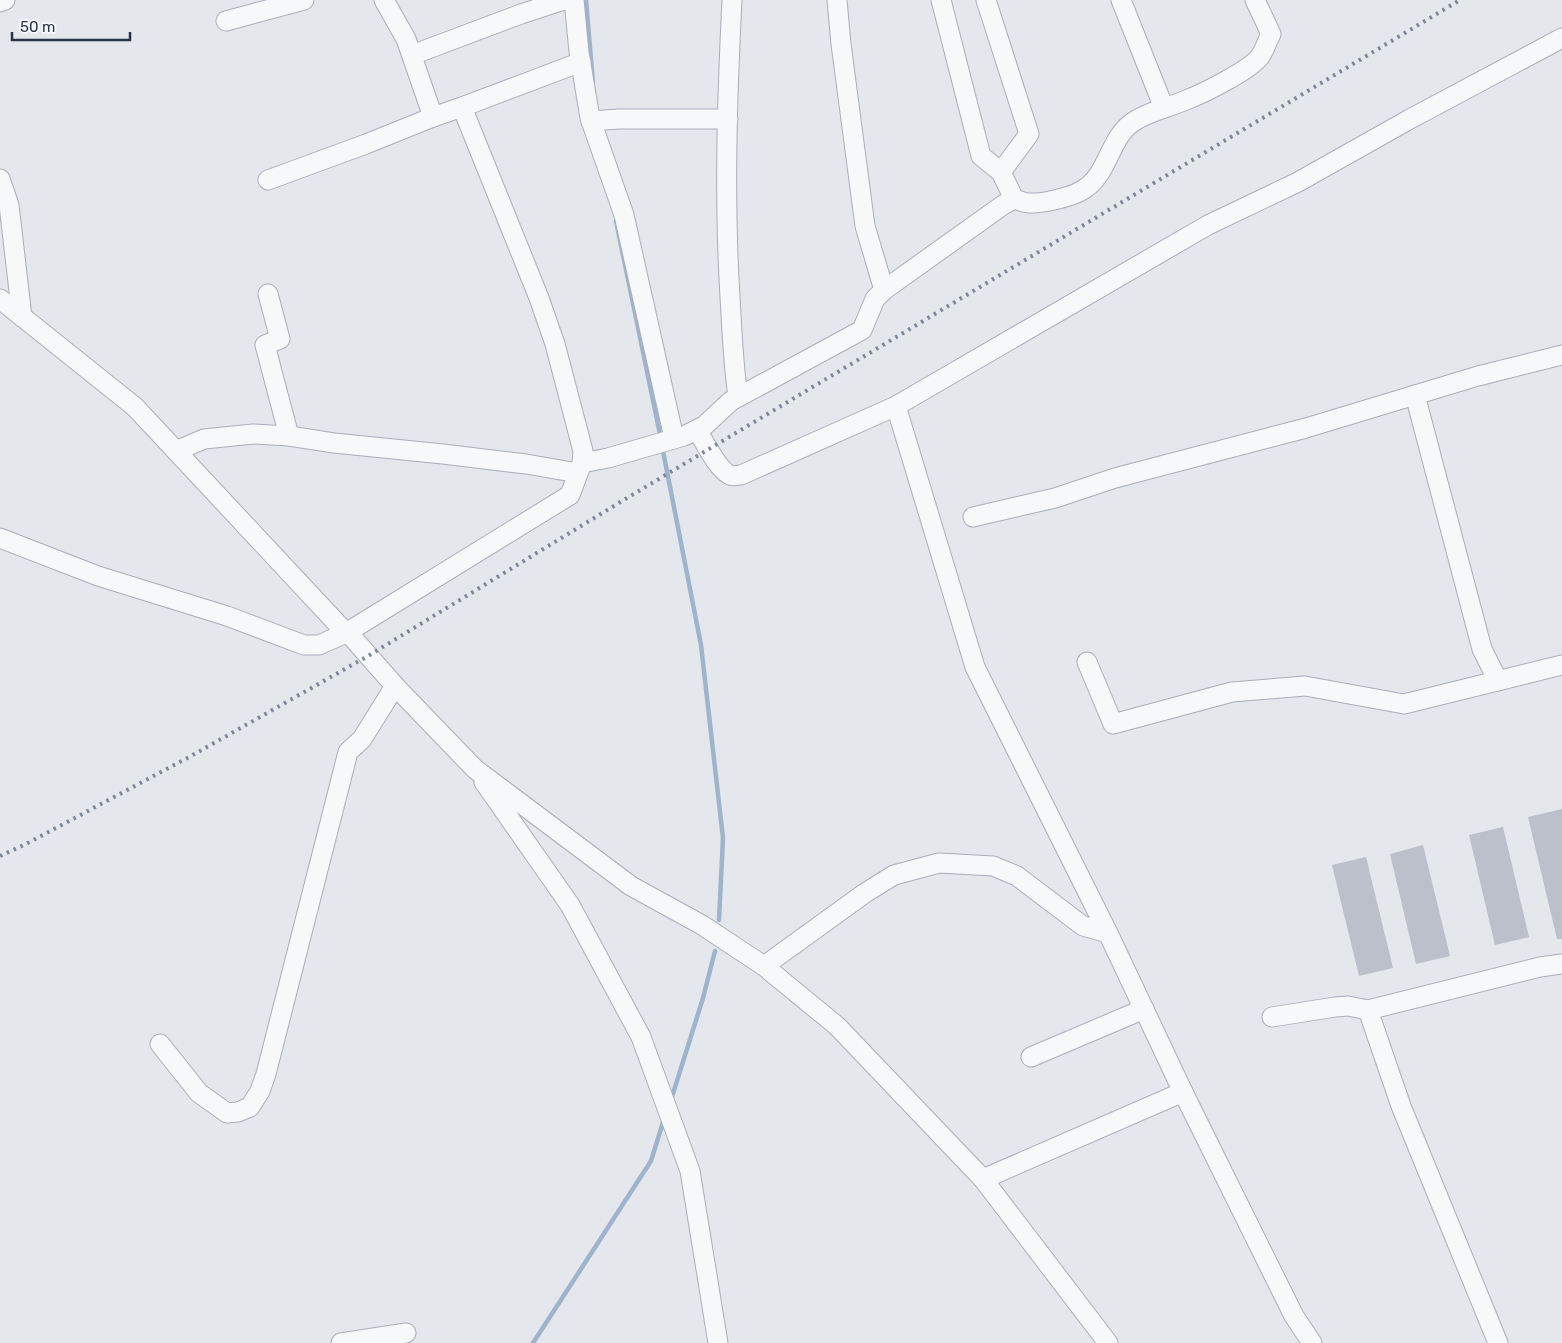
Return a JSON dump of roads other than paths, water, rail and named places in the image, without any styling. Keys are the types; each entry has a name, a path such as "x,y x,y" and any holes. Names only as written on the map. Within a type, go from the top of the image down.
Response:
{"street":[{"path":"0,2 5,0"},
{"path":"226,21 304,0"},
{"path":"384,0 406,39 433,117"},
{"path":"412,56 521,14 564,0"},
{"path":"574,0 581,62 591,121 624,215 674,438"},
{"path":"732,0 726,183 729,276 738,396"},
{"path":"837,0 865,226 884,290"},
{"path":"941,0 980,156 1001,172 1014,199"},
{"path":"986,0 1029,134 1001,172"},
{"path":"1122,0 1164,108"},
{"path":"176,451 204,439 253,434 289,436 334,444 580,468 697,430 709,422 731,400 862,330 875,299 884,290 1003,205 1014,199 1029,203 1042,202 1079,192 1097,178 1114,145 1132,123 1146,115 1187,100 1242,71 1261,56 1270,34 1255,0"},
{"path":"697,430 718,463 732,477 741,475 896,406 1208,224 1298,182 1410,119 1562,38"},
{"path":"268,180 581,62"},
{"path":"0,538 98,576 227,616 304,645 319,645 346,633 570,495 580,468 583,450 555,344 539,298 462,107"},
{"path":"591,121 619,119 728,119"},
{"path":"0,179 8,205 22,317"},
{"path":"268,294 280,339 265,345 289,436"},
{"path":"0,299 135,407 346,633 352,637 395,686 475,769 570,905 641,1037 690,1171 718,1343"},
{"path":"973,517 1055,498 1115,478 1306,428 1478,376 1562,355"},
{"path":"1415,395 1482,649 1498,681"},
{"path":"896,406 975,667 1108,933 1294,1316 1312,1343"},
{"path":"1087,662 1113,724 1232,692 1304,686 1404,704 1562,665"},
{"path":"160,1044 198,1093 227,1113 238,1112 250,1107 260,1091 276,1037 348,752 362,739 395,686"},
{"path":"475,769 631,886 702,925 764,966 837,1026 983,1179 1108,1343"},
{"path":"764,966 865,893 894,875 939,863 994,866 1009,872 1083,926 1108,933"},
{"path":"1272,1017 1334,1007 1348,1006 1368,1010 1540,967 1562,964"},
{"path":"1031,1057 1144,1009"},
{"path":"1368,1010 1401,1106 1498,1343"},
{"path":"983,1179 1184,1092"},
{"path":"340,1343 406,1333"}],"waterway":[{"path":"586,0 593,83"},
{"path":"616,221 661,439"},
{"path":"662,446 701,645 723,838 719,920"},
{"path":"671,1100 703,998 715,951"},
{"path":"533,1343 651,1161 664,1119"}],"railway":[{"path":"0,856 191,756 368,656 622,501 1460,0"}]}
